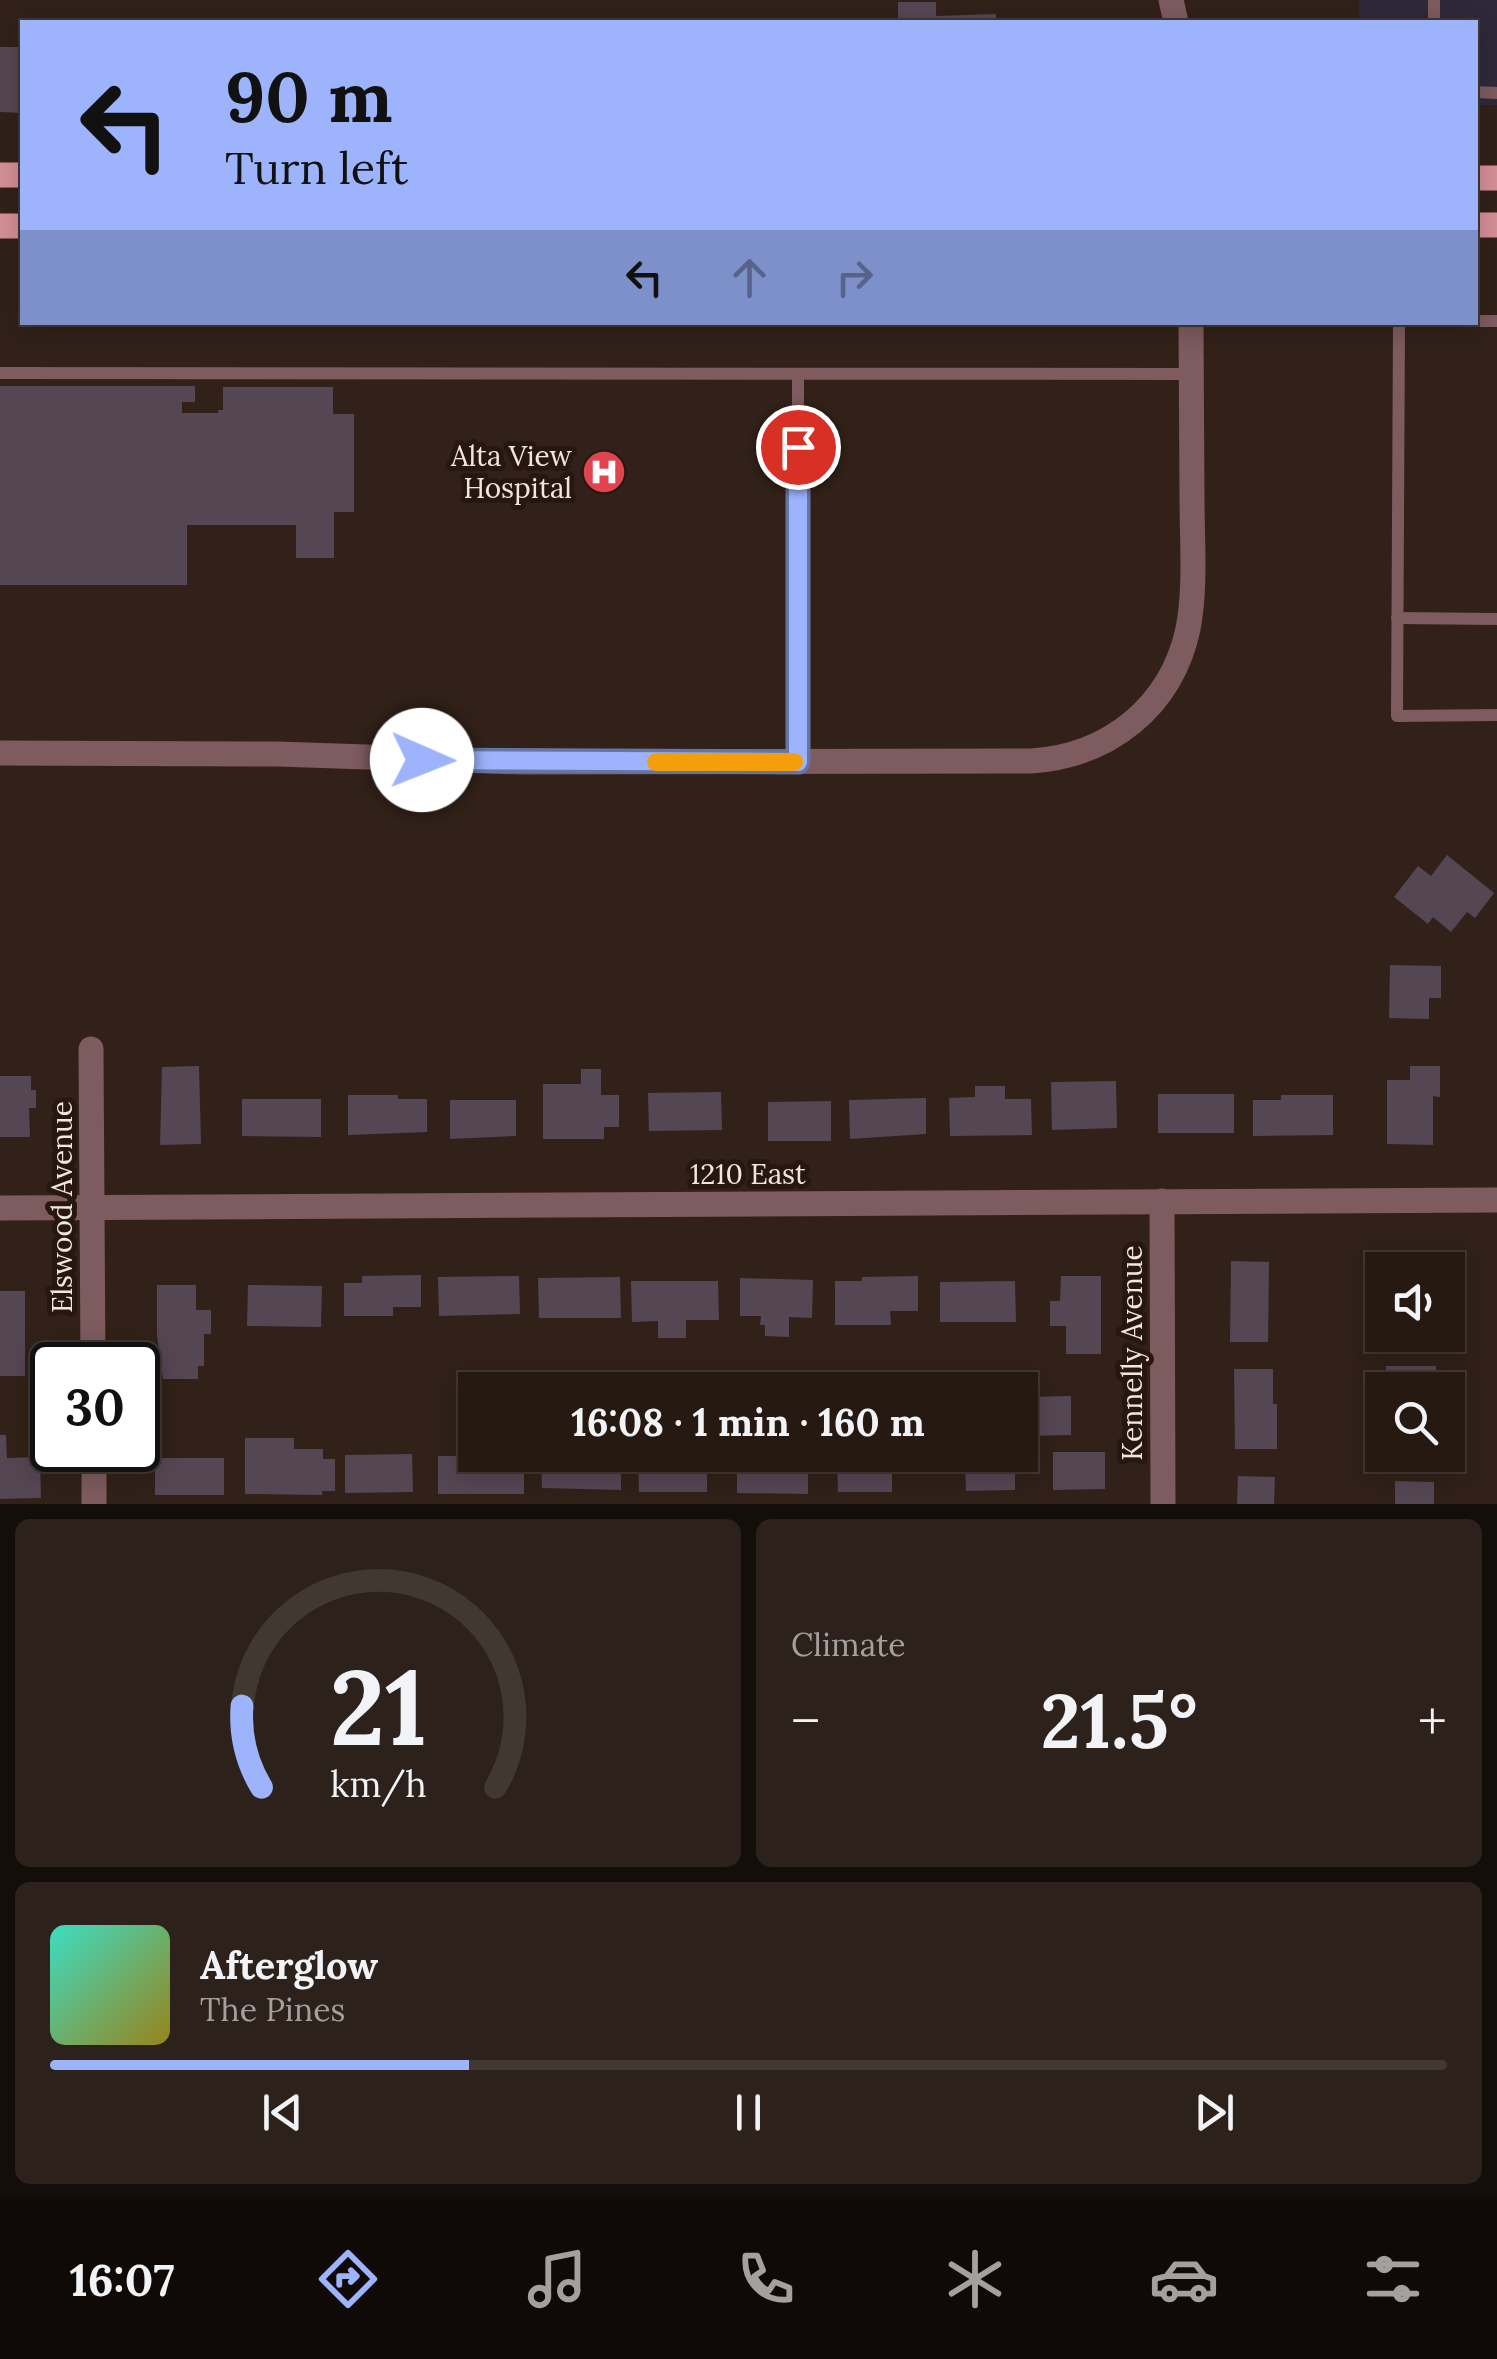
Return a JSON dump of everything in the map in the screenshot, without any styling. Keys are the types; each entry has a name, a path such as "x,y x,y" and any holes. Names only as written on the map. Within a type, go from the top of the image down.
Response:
{"street":[{"path":"0,753 253,753 483,762 1052,760 1102,744 1144,714 1169,679 1188,628 1192,572 1191,325"},
{"name":"Elswood Avenue","path":"91,1049 93,1342"},
{"name":"1210 East","path":"0,1208 1497,1200"},
{"name":"Kennelly Avenue","path":"1162,1202 1163,1504"},
{"path":"94,1472 94,1504"}],"lane":[{"path":"1399,325 1397,716 1497,716"},
{"path":"0,372 1192,374"},
{"path":"798,374 798,762"},
{"path":"1397,618 1497,619"}],"shaded area":[{"path":"1359,0 1497,0 1497,105 1478,105 1478,20 1359,20"}],"building":[{"path":"898,2 936,2 936,16 996,14 996,20 898,20"},
{"path":"0,47 20,47 20,113 0,112"},
{"path":"0,386 195,386 195,402 182,402 182,413 223,410 223,387 333,387 333,414 354,414 354,512 334,512 334,558 296,558 296,525 187,525 187,585 0,585"},
{"path":"1447,855 1494,893 1475,918 1467,912 1451,932 1433,917 1428,924 1394,897 1418,866 1431,876"},
{"path":"1390,965 1441,966 1441,998 1429,998 1429,1019 1389,1018"},
{"path":"199,1066 201,1144 160,1145 162,1067"},
{"path":"1410,1066 1440,1066 1440,1097 1433,1096 1433,1145 1387,1144 1387,1080 1410,1080"},
{"path":"581,1069 601,1069 601,1095 619,1095 619,1127 604,1127 604,1139 543,1139 543,1084 581,1084"},
{"path":"0,1076 31,1076 36,1108 29,1108 30,1137 0,1137"},
{"path":"1116,1081 1117,1128 1052,1130 1051,1082"},
{"path":"975,1086 1005,1086 1005,1099 1031,1099 1032,1135 950,1136 949,1098 975,1097"},
{"path":"721,1092 722,1130 649,1131 648,1093"},
{"path":"1158,1094 1234,1094 1234,1133 1158,1133"},
{"path":"348,1095 427,1099 427,1132 348,1135"},
{"path":"1281,1095 1333,1095 1333,1135 1253,1136 1253,1100 1281,1100"},
{"path":"926,1098 926,1134 850,1139 849,1100"},
{"path":"242,1099 321,1099 321,1137 242,1136"},
{"path":"450,1100 516,1100 516,1136 450,1139"},
{"path":"831,1101 831,1141 768,1141 768,1102"},
{"path":"1231,1261 1269,1262 1268,1342 1230,1342"},
{"path":"421,1275 421,1307 393,1307 393,1316 344,1316 344,1283 362,1283 362,1276"},
{"path":"519,1276 520,1314 439,1316 438,1277"},
{"path":"918,1276 918,1311 890,1311 891,1325 835,1325 835,1281"},
{"path":"1061,1276 1101,1276 1101,1354 1066,1354 1066,1326 1050,1326 1050,1301 1060,1301"},
{"path":"620,1277 621,1318 539,1318 538,1278"},
{"path":"740,1278 813,1280 812,1318 789,1317 789,1337 765,1336 761,1316 740,1316"},
{"path":"631,1281 718,1281 719,1320 686,1320 686,1338 658,1338 658,1321 632,1322"},
{"path":"1015,1281 1016,1322 940,1322 940,1282"},
{"path":"157,1285 196,1285 196,1310 211,1310 211,1334 204,1334 204,1366 198,1366 198,1379 163,1379 157,1335"},
{"path":"248,1285 322,1286 321,1327 247,1326"},
{"path":"0,1291 25,1291 25,1376 0,1376"},
{"path":"1386,1366 1436,1366 1436,1372 1386,1372"},
{"path":"1234,1369 1273,1369 1277,1449 1235,1449"},
{"path":"1071,1396 1071,1435 1038,1436 1038,1397"},
{"path":"0,1435 6,1435 7,1458 30,1457 30,1472 40,1472 41,1498 0,1499"},
{"path":"245,1438 294,1438 294,1449 323,1449 323,1459 335,1459 335,1491 322,1491 322,1495 245,1494"},
{"path":"1053,1452 1105,1452 1105,1489 1053,1490"},
{"path":"412,1454 413,1492 345,1493 345,1455"},
{"path":"438,1456 458,1456 458,1472 524,1472 524,1494 438,1494"},
{"path":"160,1458 224,1458 224,1495 155,1495 155,1472 160,1472"},
{"path":"541,1472 621,1472 621,1490 542,1488"},
{"path":"638,1472 707,1472 707,1492 639,1492"},
{"path":"737,1472 808,1472 808,1494 737,1493"},
{"path":"837,1472 892,1472 892,1492 838,1492"},
{"path":"965,1472 1015,1472 1015,1490 966,1491"},
{"path":"1238,1476 1275,1477 1274,1504 1237,1504"},
{"path":"1395,1481 1434,1482 1434,1504 1395,1504"}],"slow traffic":[{"path":"656,762 794,762"}],"place":[{"name":"Alta View Hospital","path":"604,472"}],"route":[{"path":"422,760 798,762 798,447"}]}
